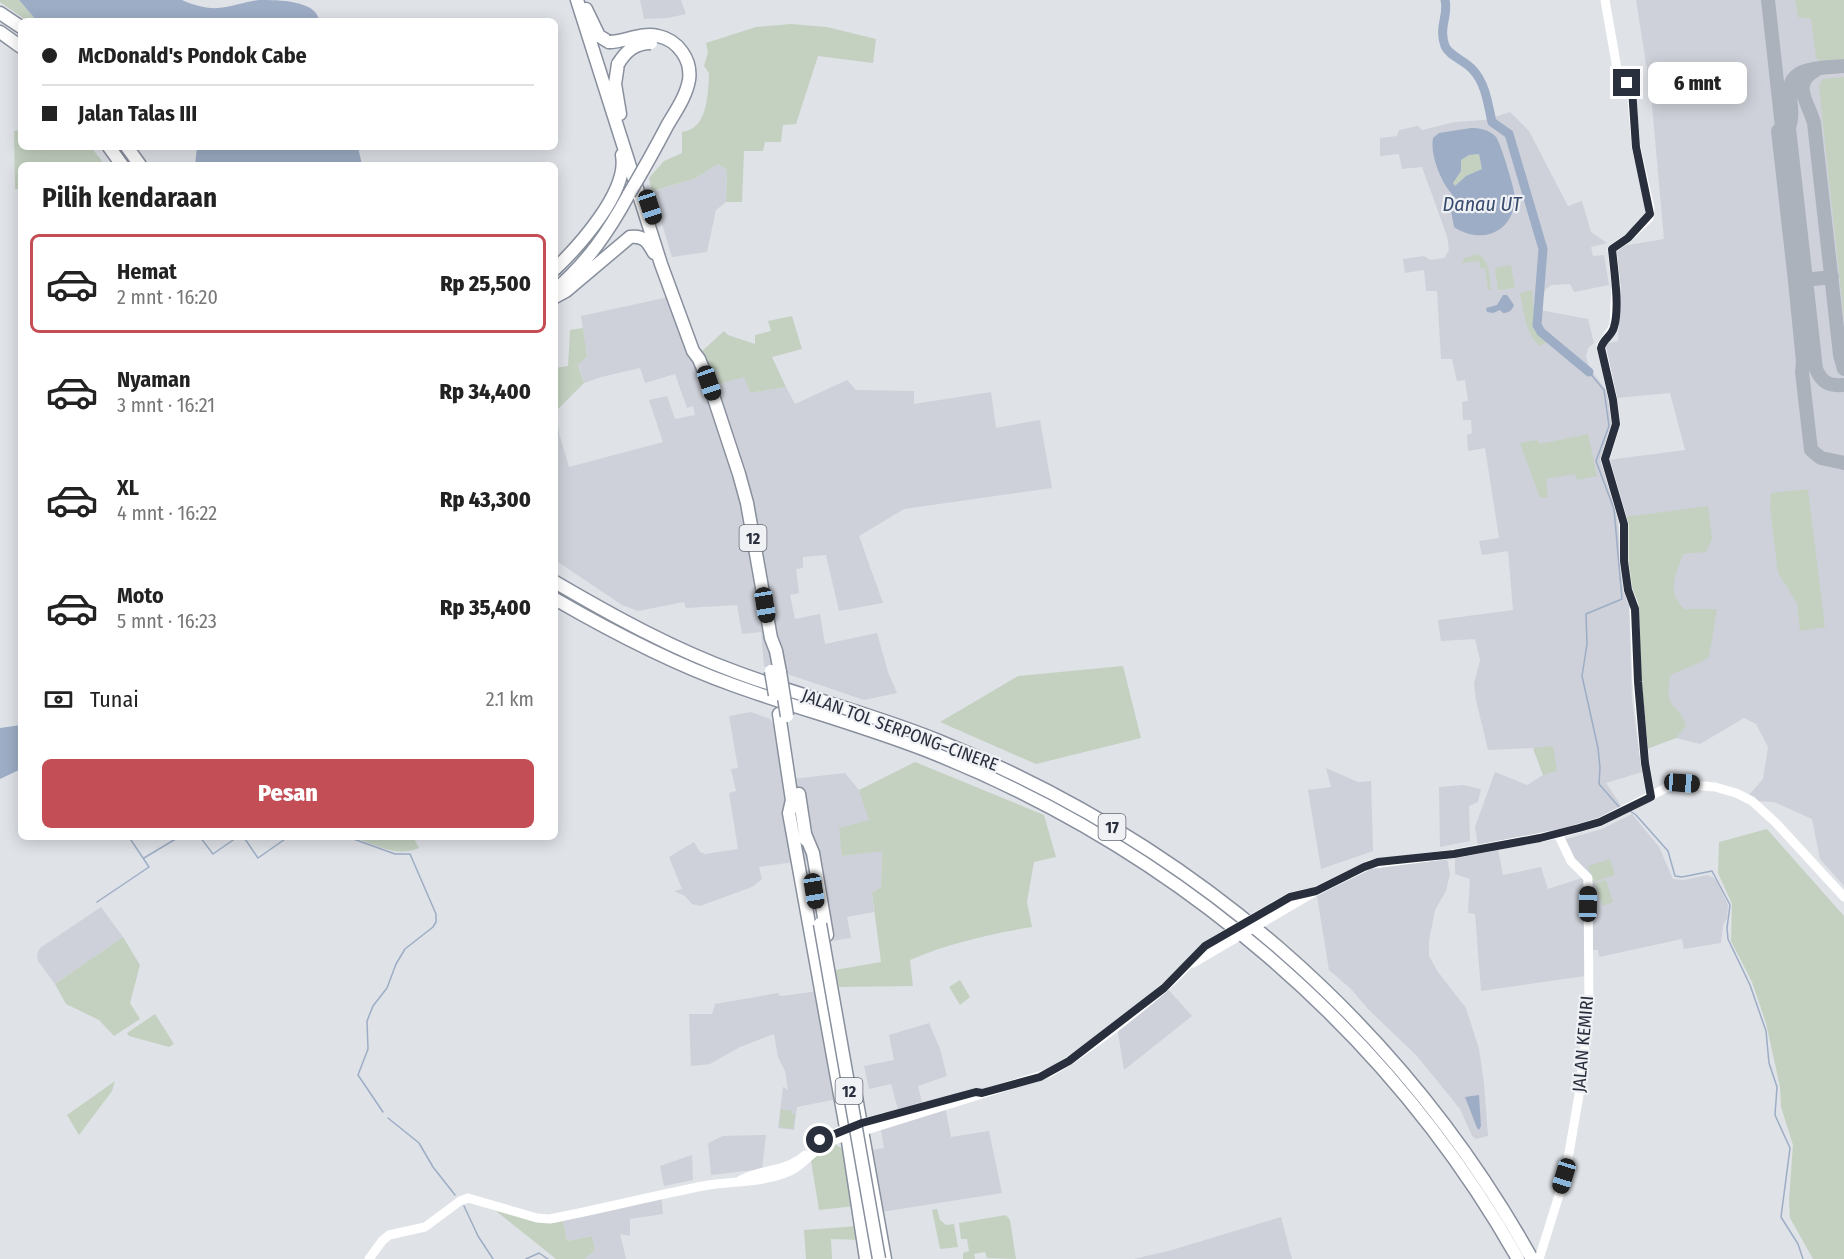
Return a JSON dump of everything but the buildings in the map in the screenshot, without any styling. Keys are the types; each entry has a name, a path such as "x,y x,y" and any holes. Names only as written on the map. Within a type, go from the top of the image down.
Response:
{"highway":[{"path":"558,276 590,244 628,189 686,90 689,69 682,51 661,36 645,35 609,42 599,36 581,2"},
{"name":"12","path":"581,2 661,264 693,351 699,359"},
{"path":"0,14 18,25"},
{"path":"0,32 18,45"},
{"path":"558,266 593,228 622,175 623,159 615,84 618,64 632,47 652,43 665,46 679,62 681,69 679,87 596,249 558,287"},
{"name":"12","path":"617,115 728,439 747,503 771,638 776,651 776,671 786,736 792,800 879,1259"},
{"path":"558,295 630,237 642,237 647,241 661,264"},
{"path":"558,576 644,631"},
{"name":"JALAN TOL SERPONG–CINERE","path":"558,584 644,631 734,672 936,739 1005,768 1096,817 1147,848 1205,888 1305,970 1387,1053 1458,1142 1507,1215 1538,1256"},
{"name":"JALAN TOL SERPONG–CINERE","path":"558,601 647,648 731,685 932,752 1001,783 1089,829 1170,881 1213,911 1295,980 1376,1063 1439,1138 1474,1186 1518,1259"},
{"name":"12","path":"786,736 805,834 817,924 872,1259"},
{"path":"792,800 789,813 847,1132 866,1259"},
{"path":"805,834 813,853 844,1042 859,1109 885,1259"},
{"path":"843,1112 851,1114 859,1109"},
{"path":"849,1149 866,1147"}],"main road":[{"path":"1605,0 1619,80 1631,87 1636,147 1650,208 1649,218 1628,238 1612,249 1616,285 1614,326 1601,348 1616,424 1605,459 1624,524 1624,561 1628,590 1635,609 1638,682 1645,763 1651,797"},
{"path":"369,1259 389,1235 425,1227 464,1199 473,1198 537,1218 550,1219 741,1180 783,1168 802,1158 820,1140 976,1092 982,1093 1040,1077 1069,1061 1164,988 1185,968 1230,937 1364,867 1378,862 1454,854 1558,834 1617,815 1676,784 1715,788 1736,793 1752,801 1776,823 1844,897"},
{"name":"JALAN KEMIRI","path":"1538,1256 1564,1176 1579,1095 1589,1011 1588,878 1571,861 1558,834"},
{"path":"741,1180 749,1182 767,1179 795,1169 818,1148 847,1132"},
{"path":"831,1141 843,1144 849,1149"}],"shaded area":[{"path":"640,0 681,0 686,14 668,18 644,19"},
{"path":"1636,0 1844,0 1844,886 1820,859 1812,819 1774,802 1757,801 1749,795 1763,779 1768,747 1756,724 1744,718 1700,744 1676,738 1644,750 1628,525 1608,460 1685,450 1670,393 1617,398 1605,344 1618,341 1620,301 1617,294 1616,252 1622,246 1664,239 1651,95"},
{"path":"1510,112 1529,131 1568,206 1582,201 1591,232 1607,243 1591,247 1593,256 1604,255 1609,285 1574,292 1570,284 1552,285 1546,289 1541,299 1540,310 1588,319 1594,343 1588,348 1586,357 1590,369 1609,394 1612,425 1601,463 1616,506 1626,600 1629,605 1632,699 1642,772 1606,783 1622,807 1588,823 1497,844 1503,875 1541,867 1548,889 1582,878 1585,976 1481,991 1475,914 1468,913 1470,879 1455,874 1455,857 1479,853 1475,827 1495,772 1527,785 1543,775 1533,748 1488,750 1474,684 1480,660 1475,639 1441,641 1438,620 1513,610 1508,551 1482,555 1479,541 1499,538 1485,448 1468,451 1467,435 1472,433 1471,420 1463,420 1462,402 1468,401 1465,380 1457,381 1452,359 1441,359 1437,291 1426,291 1424,270 1405,273 1403,259 1424,256 1430,260 1444,258 1449,250 1447,236 1422,167 1402,169 1399,154 1380,156 1380,138 1397,136 1399,130 1418,126 1422,130 1455,122 1485,120"},
{"path":"718,164 727,170 726,202 716,210 707,252 672,257 652,191 694,179"},
{"path":"678,295 712,386 744,376 750,393 786,387 795,404 847,380 856,390 914,391 914,404 991,392 996,428 1040,420 1052,488 904,509 859,536 883,603 839,611 826,555 803,557 803,568 796,569 799,593 790,595 795,619 820,614 825,644 877,633 888,672 897,693 864,700 764,666 761,632 742,634 737,605 686,608 684,602 638,611 622,605 558,562 558,434 569,467 663,442 649,400 667,396 675,419 695,415 693,406 687,408 675,374 645,383 640,368 584,383 578,364 587,356 581,316"},
{"path":"751,712 770,719 787,747 792,779 845,773 859,790 870,820 842,856 882,850 881,887 872,893 874,912 847,917 851,938 825,942 816,859 759,867 762,879 752,887 700,906 692,904 685,896 674,891 682,889 669,857 694,842 700,852 705,854 738,849 729,793 736,791 731,769 738,768 729,716"},
{"path":"1326,768 1358,782 1371,781 1373,851 1321,869 1308,790 1331,787"},
{"path":"1463,785 1481,789 1478,802 1469,806 1470,841 1440,847 1439,787"},
{"path":"1632,814 1659,847 1673,879 1684,880 1707,875 1713,877 1717,882 1728,905 1721,943 1684,949 1682,939 1599,957 1598,950 1592,950 1591,879 1573,859 1563,840 1602,829"},
{"path":"1447,859 1450,874 1446,891 1435,910 1429,941 1429,956 1438,972 1466,1008 1479,1049 1488,1136 1476,1139 1472,1136 1460,1109 1417,1056 1369,1010 1350,988 1329,970 1317,896 1365,870"},
{"path":"101,907 123,937 55,984 38,961 37,954 40,948"},
{"path":"1167,988 1192,1016 1124,1070 1117,1027"},
{"path":"817,991 837,1099 797,1107 794,1130 778,1128 783,1087 788,1090 774,1034 740,1047 710,1064 691,1066 689,1014 712,1014 715,1004 778,993 780,996"},
{"path":"929,1023 940,1049 947,1076 918,1086 922,1102 898,1109 891,1084 869,1089 864,1066 894,1060 889,1035"},
{"path":"945,1106 951,1137 989,1131 1002,1193 881,1212 871,1150 884,1148 880,1124"},
{"path":"766,1135 762,1169 711,1175 708,1143 723,1136"},
{"path":"692,1155 693,1180 664,1186 660,1166"},
{"path":"661,1193 663,1214 630,1219 630,1236 620,1234 626,1259 584,1259 595,1250 591,1236 567,1241 562,1216"},
{"path":"1281,1217 1292,1259 1134,1259 1172,1250"}],"green space":[{"path":"0,0 19,0 34,18 23,18"},
{"path":"1795,0 1844,0 1844,59 1820,62 1816,58 1811,19 1798,17"},
{"path":"791,24 827,27 876,39 873,63 818,56 796,124 783,125 781,142 765,142 763,151 744,151 742,202 726,202 727,170 718,164 694,179 652,191 649,178 664,161 682,153 682,132 691,129 702,118 709,73 704,66 708,52 706,43 756,27"},
{"path":"1844,77 1844,319 1819,86 1823,79"},
{"path":"18,130 18,150 93,150 103,162 18,162 18,189 15,189 14,131"},
{"path":"1479,154 1482,169 1466,176 1455,186 1453,183 1461,171 1461,160 1469,155"},
{"path":"1478,254 1487,265 1491,290 1488,290 1485,268 1480,268 1479,261 1462,263 1464,258"},
{"path":"1511,265 1515,288 1498,290 1495,268"},
{"path":"1532,290 1535,329 1547,342 1540,346 1528,329 1520,293"},
{"path":"792,316 802,349 772,357 786,387 750,393 744,377 712,386 700,353 724,331 728,335 755,344 755,335 771,331 768,321"},
{"path":"583,328 587,356 578,365 584,383 558,409 558,368 568,366 570,330"},
{"path":"1588,434 1597,476 1577,480 1575,474 1546,479 1548,497 1540,498 1520,443 1538,440 1539,444"},
{"path":"1808,489 1825,627 1800,631 1797,603 1778,573 1770,508 1771,493"},
{"path":"1708,506 1712,539 1706,552 1683,554 1675,576 1674,589 1675,596 1685,609 1717,609 1709,657 1670,676 1669,696 1686,726 1676,738 1644,750 1628,583 1625,517"},
{"path":"1123,666 1141,738 1036,764 940,722 1018,676"},
{"path":"1553,746 1557,771 1543,775 1533,748"},
{"path":"915,762 1044,815 1056,857 1034,862 1027,902 1032,927 970,940 910,960 913,986 839,987 835,970 881,962 872,893 881,887 882,851 842,856 839,828 869,820 859,790"},
{"path":"1767,829 1844,916 1844,1259 1813,1259 1790,1218 1793,1145 1781,1107 1780,1087 1766,1023 1752,982 1731,941 1732,904 1718,873 1719,842"},
{"path":"361,840 415,840 419,848 404,852 382,848"},
{"path":"1610,859 1615,875 1593,882 1588,866"},
{"path":"1606,880 1613,902 1602,906 1595,883"},
{"path":"123,937 140,965 130,1003 140,1019 114,1036 99,1020 66,1004 55,984"},
{"path":"960,980 970,997 960,1005 949,987"},
{"path":"155,1014 174,1044 169,1047 129,1036 127,1033"},
{"path":"115,1081 112,1091 79,1135 67,1115"},
{"path":"781,1109 792,1111 792,1114 795,1114 793,1129 779,1127"},
{"path":"834,1144 847,1151 855,1206 819,1210 811,1161 815,1154"},
{"path":"486,1203 540,1220 562,1216 567,1241 592,1236 595,1250 584,1259 556,1259"},
{"path":"937,1209 940,1220 946,1225 954,1224 958,1247 940,1249 932,1210"},
{"path":"1006,1215 1010,1220 1016,1259 987,1258 985,1252 974,1254 975,1259 963,1259 963,1253 969,1251 967,1239 961,1239 959,1223"},
{"path":"858,1226 861,1240 831,1239 832,1259 806,1259 804,1230"}],"water":[{"path":"19,0 182,0 214,8 260,0 276,0 304,5 317,14 318,18 34,18"},
{"name":"Danau UT","path":"1478,128 1496,137 1515,195 1513,211 1502,228 1485,235 1475,235 1454,227 1450,205 1452,194 1440,175 1433,152 1433,138 1439,133","holes":["1479,154 1482,169 1466,176 1455,186 1453,183 1461,171 1461,160 1469,155"]},
{"path":"197,150 359,150 361,162 195,162"},
{"path":"1503,295 1507,295 1514,305 1511,310 1505,313 1500,310 1493,313 1487,312 1486,308 1497,305"},
{"path":"18,725 18,770 0,779 0,728"},
{"path":"1479,1095 1481,1126 1479,1130 1465,1097"}],"waterway":[{"path":"1445,0 1443,33 1445,46 1477,76 1486,95 1492,122 1509,134 1543,249 1537,325 1541,332 1589,372"},
{"path":"1589,372 1604,390 1609,426 1596,461 1614,509 1622,599 1586,614 1587,644 1582,676 1598,748 1599,784 1620,808"},
{"path":"1630,811 1668,851 1675,876 1682,877 1712,871 1730,905 1728,939 1750,985 1766,1031 1769,1063 1777,1087 1775,1115 1790,1148 1781,1217 1798,1244 1803,1259"},
{"path":"97,902 149,867 131,840"},
{"path":"144,858 174,840"},
{"path":"202,840 213,854 233,840"},
{"path":"246,840 258,858 284,840"},
{"path":"356,840 395,854 410,854 436,914 433,927 405,949 396,964 387,988 373,1006 367,1021 368,1049 358,1075 383,1112"},
{"path":"388,1118 419,1143 433,1167 455,1195"},
{"path":"464,1206 478,1236 493,1259"},
{"path":"526,1259 539,1253 548,1259"}],"taxiway":[{"path":"1768,0 1782,127 1778,131 1795,281 1832,277"},
{"path":"1844,66 1808,70 1800,73 1794,79 1790,86 1789,128 1816,369 1827,383 1844,385"},
{"path":"1816,70 1804,81 1803,94 1814,123 1840,355 1844,369"},
{"path":"1795,281 1811,450 1821,458 1844,463"}],"route":[{"path":"820,1140 862,1123 976,1092 982,1093 1049,1073 1069,1061 1164,988 1205,946 1290,897 1316,891 1378,862 1454,854 1540,838 1579,828 1617,815 1651,797 1645,763 1638,682 1635,609 1628,590 1623,553 1624,524 1605,459 1615,434 1616,424 1601,348 1614,326 1616,285 1612,249 1628,238 1649,218 1650,214 1636,147 1632,89 1627,83"}]}
